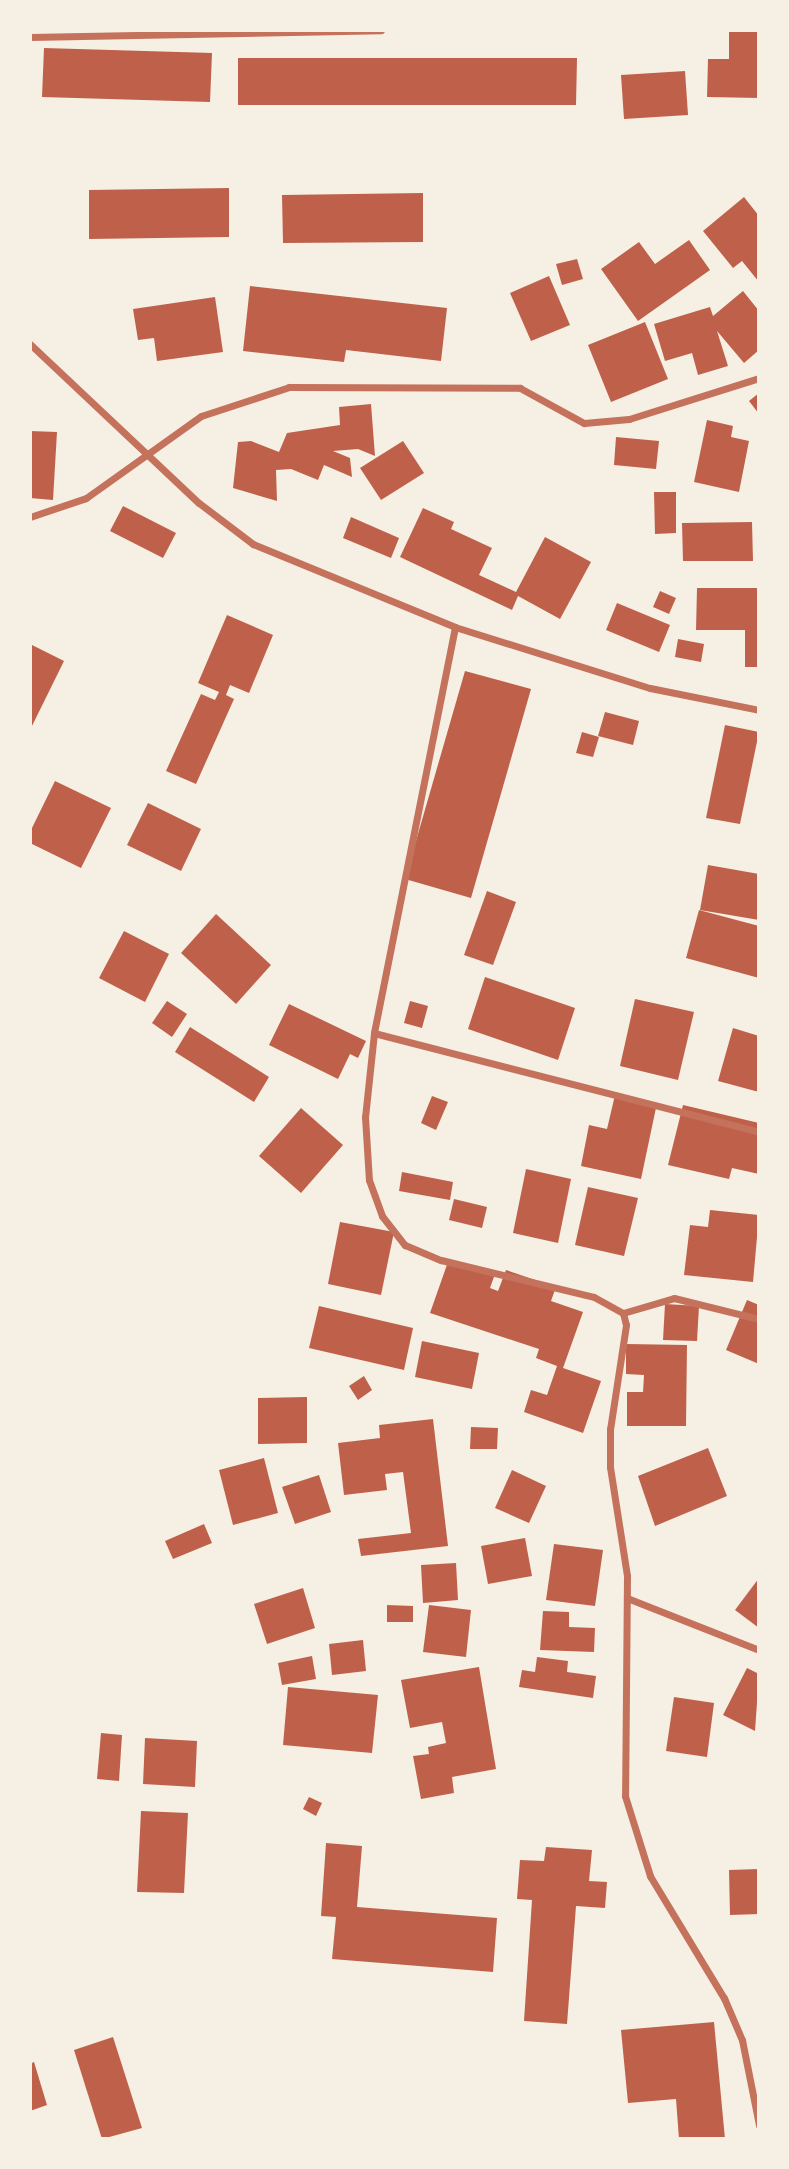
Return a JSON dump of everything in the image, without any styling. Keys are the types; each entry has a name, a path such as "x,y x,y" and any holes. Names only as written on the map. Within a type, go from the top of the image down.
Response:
{"street":[{"path":"30,37 382,30"},
{"path":"30,344 148,457 253,544 455,627 650,688 759,710"},
{"path":"30,517 86,498 148,457 201,416 289,387 520,388 584,423 629,419 759,378"},
{"path":"455,627 374,1033 365,1117 369,1180 382,1216 405,1245 442,1260 594,1297 623,1313 674,1298 759,1319"},
{"path":"374,1033 759,1132"},
{"path":"623,1313 626,1325 610,1429 610,1467 627,1598 625,1796 650,1876 723,1998 742,2040 759,2125"},
{"path":"627,1598 759,1650"}],"building":[{"path":"729,30 759,30 759,98 707,97 708,59 729,59"},
{"path":"44,48 212,53 210,102 42,97"},
{"path":"238,58 577,58 576,105 238,105"},
{"path":"685,71 688,115 624,119 621,75"},
{"path":"229,188 229,237 89,239 89,190"},
{"path":"423,193 423,242 283,243 282,195"},
{"path":"744,197 759,216 759,282 742,261 733,268 703,231"},
{"path":"689,240 710,270 638,321 601,269 639,242 655,264"},
{"path":"577,259 583,279 562,285 556,264"},
{"path":"549,276 570,325 531,341 510,293"},
{"path":"250,286 447,308 441,361 346,350 344,362 243,351"},
{"path":"743,291 759,311 759,350 744,363 717,331 728,366 698,375 692,353 665,361 654,324 710,307 713,316"},
{"path":"215,297 223,352 157,361 154,338 138,340 133,309"},
{"path":"645,322 668,379 611,402 588,345"},
{"path":"759,393 759,414 749,401"},
{"path":"371,404 375,456 358,449 333,451 350,458 352,477 324,465 318,480 291,469 276,470 277,501 233,488 238,442 251,441 279,452 287,433 340,425 339,407"},
{"path":"707,420 733,426 731,437 749,441 739,492 694,482"},
{"path":"30,431 57,432 53,500 30,498"},
{"path":"616,437 659,441 656,469 614,465"},
{"path":"403,441 424,473 381,500 360,468"},
{"path":"654,492 676,492 676,533 655,534"},
{"path":"123,506 176,533 163,558 110,531"},
{"path":"423,508 454,522 451,529 492,548 479,575 516,592 545,537 591,562 560,619 518,596 512,610 400,557"},
{"path":"351,517 399,538 391,558 343,538"},
{"path":"752,522 753,561 683,561 682,523"},
{"path":"697,588 759,588 759,667 745,667 745,630 696,630"},
{"path":"660,591 676,598 669,614 653,607"},
{"path":"617,603 670,625 659,652 606,630"},
{"path":"227,615 273,635 249,693 230,685 226,695 234,699 196,784 166,771 201,694 215,700 219,692 198,683"},
{"path":"678,639 704,644 701,662 675,657"},
{"path":"30,644 64,661 30,730"},
{"path":"465,671 531,689 471,898 405,879"},
{"path":"605,712 639,721 633,745 598,736"},
{"path":"725,725 759,732 740,824 706,818"},
{"path":"582,732 599,737 593,757 576,753"},
{"path":"55,781 111,808 81,868 30,843 30,832"},
{"path":"148,803 201,829 181,871 127,845"},
{"path":"708,865 759,874 759,920 700,910"},
{"path":"487,891 516,902 493,965 464,955"},
{"path":"699,910 759,926 759,978 686,958"},
{"path":"216,914 271,965 236,1004 181,953"},
{"path":"124,931 169,954 145,1002 99,978"},
{"path":"485,977 575,1008 558,1060 468,1029"},
{"path":"635,999 694,1012 678,1080 620,1066"},
{"path":"167,1001 187,1014 172,1037 152,1023"},
{"path":"410,1001 428,1006 422,1028 404,1023"},
{"path":"289,1004 366,1041 358,1058 350,1054 338,1079 269,1045"},
{"path":"190,1027 269,1077 254,1102 175,1052"},
{"path":"733,1028 759,1036 759,1092 718,1081"},
{"path":"615,1095 657,1103 641,1179 581,1166 589,1125 607,1129"},
{"path":"432,1096 448,1102 436,1130 421,1123"},
{"path":"683,1105 759,1123 759,1174 732,1168 729,1179 668,1165"},
{"path":"301,1108 343,1145 301,1193 259,1156"},
{"path":"526,1169 571,1179 558,1243 513,1233"},
{"path":"402,1172 453,1182 450,1200 399,1191"},
{"path":"588,1187 638,1198 624,1256 575,1245"},
{"path":"454,1199 487,1207 482,1228 449,1220"},
{"path":"710,1210 759,1215 753,1282 684,1275 690,1225 708,1227"},
{"path":"340,1222 394,1232 381,1295 328,1284"},
{"path":"449,1259 495,1274 490,1288 498,1291 506,1270 556,1287 551,1301 583,1312 563,1368 601,1381 583,1433 524,1412 531,1390 547,1395 557,1366 536,1358 539,1349 430,1313"},
{"path":"747,1300 759,1305 759,1364 726,1350"},
{"path":"665,1304 699,1306 697,1341 663,1340"},
{"path":"319,1306 413,1328 404,1370 309,1348"},
{"path":"422,1341 479,1353 472,1389 415,1377"},
{"path":"626,1344 687,1345 686,1426 627,1426 627,1392 643,1392 644,1375 626,1374"},
{"path":"364,1376 372,1390 358,1400 349,1386"},
{"path":"307,1397 307,1443 258,1444 258,1398"},
{"path":"433,1419 448,1546 361,1556 358,1539 411,1533 403,1472 385,1474 387,1490 344,1495 338,1443 380,1438 379,1425"},
{"path":"471,1427 498,1428 497,1449 470,1449"},
{"path":"708,1448 727,1496 655,1526 638,1476"},
{"path":"264,1458 278,1513 233,1525 219,1470"},
{"path":"512,1470 546,1486 529,1523 495,1508"},
{"path":"319,1475 331,1512 295,1524 282,1487"},
{"path":"204,1524 212,1543 173,1559 165,1541"},
{"path":"525,1538 532,1576 488,1584 481,1546"},
{"path":"554,1544 603,1550 595,1606 546,1600"},
{"path":"456,1563 458,1600 423,1603 421,1565"},
{"path":"759,1578 759,1628 735,1610"},
{"path":"303,1588 315,1628 267,1644 254,1604"},
{"path":"387,1605 413,1606 413,1622 387,1622"},
{"path":"429,1605 471,1610 466,1657 423,1652"},
{"path":"543,1611 569,1612 569,1627 595,1628 594,1652 540,1650"},
{"path":"363,1640 366,1671 332,1675 329,1644"},
{"path":"312,1656 316,1679 282,1685 278,1663"},
{"path":"537,1657 568,1661 567,1672 596,1676 593,1698 519,1687 522,1670 535,1672"},
{"path":"479,1667 496,1769 452,1777 454,1793 421,1799 413,1756 429,1754 428,1747 446,1743 442,1722 410,1728 401,1680"},
{"path":"747,1668 759,1674 755,1731 723,1715"},
{"path":"288,1687 378,1695 372,1753 283,1745"},
{"path":"674,1697 714,1703 707,1757 666,1751"},
{"path":"101,1733 122,1735 119,1781 97,1779"},
{"path":"145,1738 197,1741 195,1787 143,1784"},
{"path":"309,1797 322,1803 316,1816 303,1809"},
{"path":"141,1811 188,1813 184,1893 137,1892"},
{"path":"326,1843 362,1846 357,1907 497,1918 493,1972 332,1959 336,1917 321,1916"},
{"path":"546,1847 592,1850 589,1881 607,1882 605,1908 576,1906 567,2024 524,2021 532,1900 517,1899 520,1860 544,1861"},
{"path":"759,1869 759,1914 730,1915 729,1870"},
{"path":"714,2022 725,2139 679,2139 676,2099 628,2103 621,2030"},
{"path":"113,2037 142,2128 102,2139 74,2050"},
{"path":"34,2062 47,2105 30,2111 30,2064"}]}
